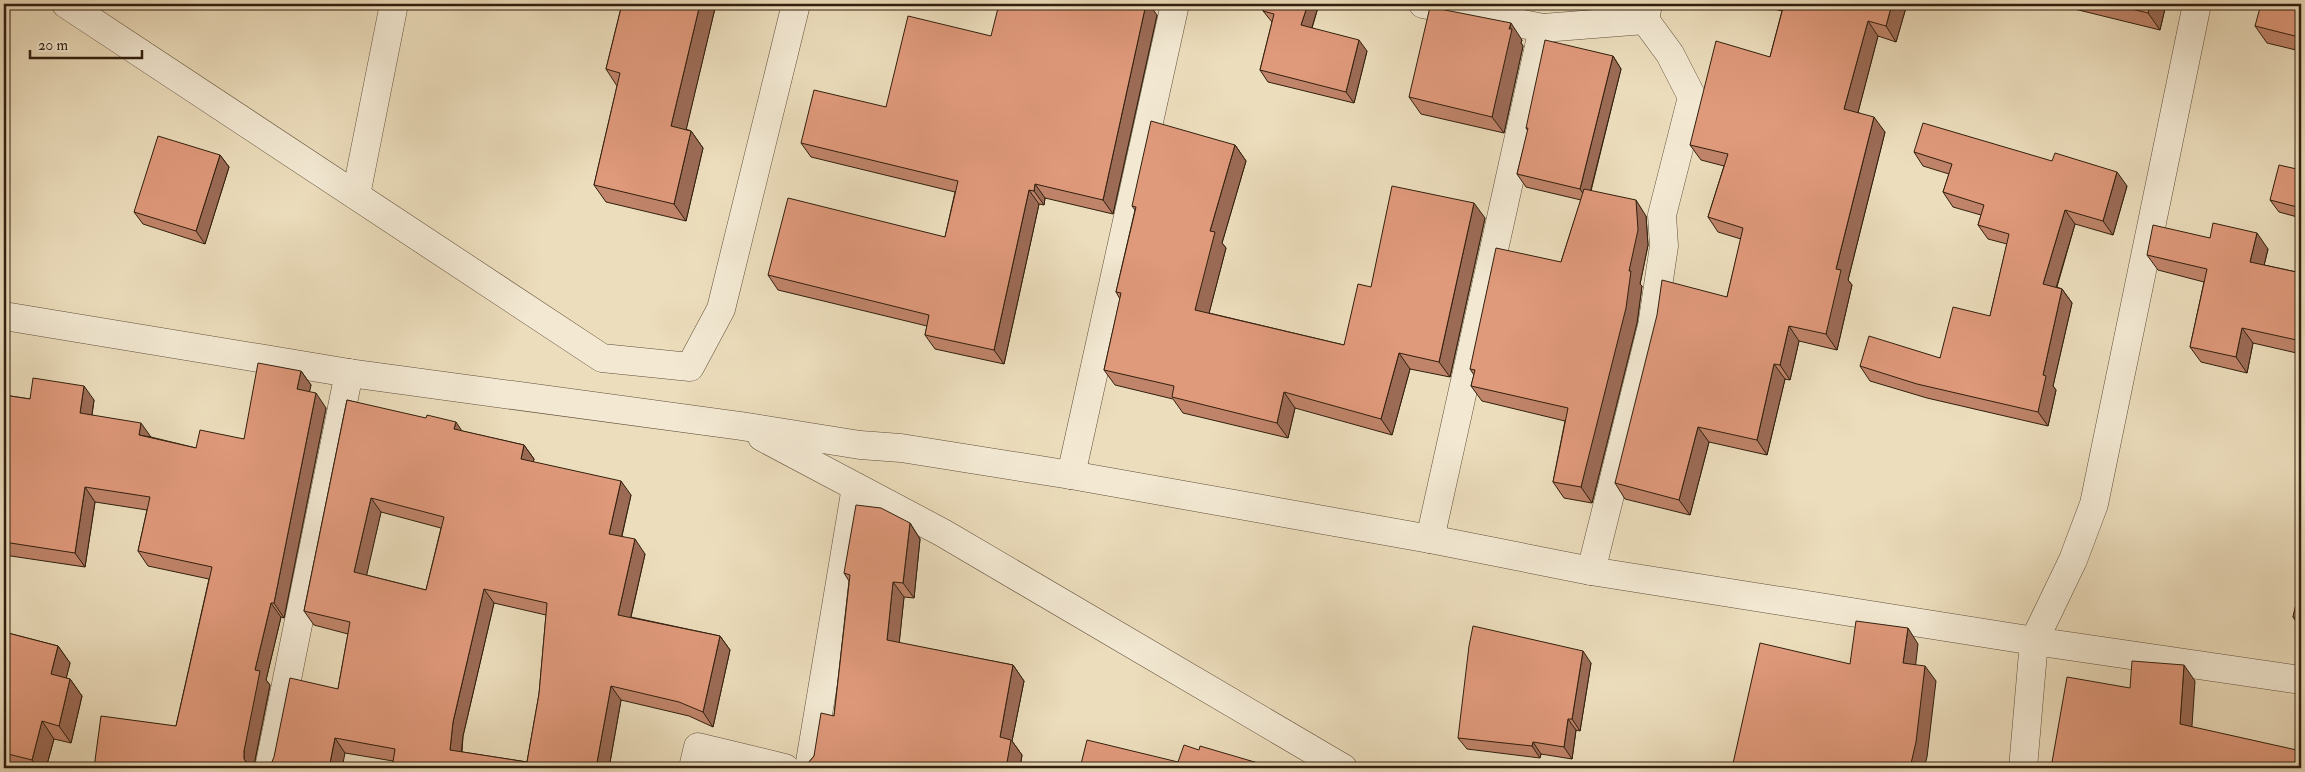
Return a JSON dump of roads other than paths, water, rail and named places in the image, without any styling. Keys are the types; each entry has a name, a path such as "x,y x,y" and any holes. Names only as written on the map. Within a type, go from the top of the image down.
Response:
{"street":[{"path":"66,4 602,358 690,367 721,309 796,4"},
{"path":"356,195 394,4"},
{"path":"1071,475 1176,4"},
{"path":"1423,4 1542,28 1646,12 1692,97 1662,215 1664,246 1652,326 1591,570"},
{"path":"2024,768 2034,641 2074,560 2094,504 2197,4"},
{"path":"1430,539 1542,28"},
{"path":"4,316 348,373 741,426 860,446 901,448 1071,475 1430,539 1591,570 2034,641 2301,680"},
{"path":"269,768 348,373"},
{"path":"741,426 943,532 1343,768"},
{"path":"809,768 856,487"},
{"path":"693,768 698,747 786,768"}]}
